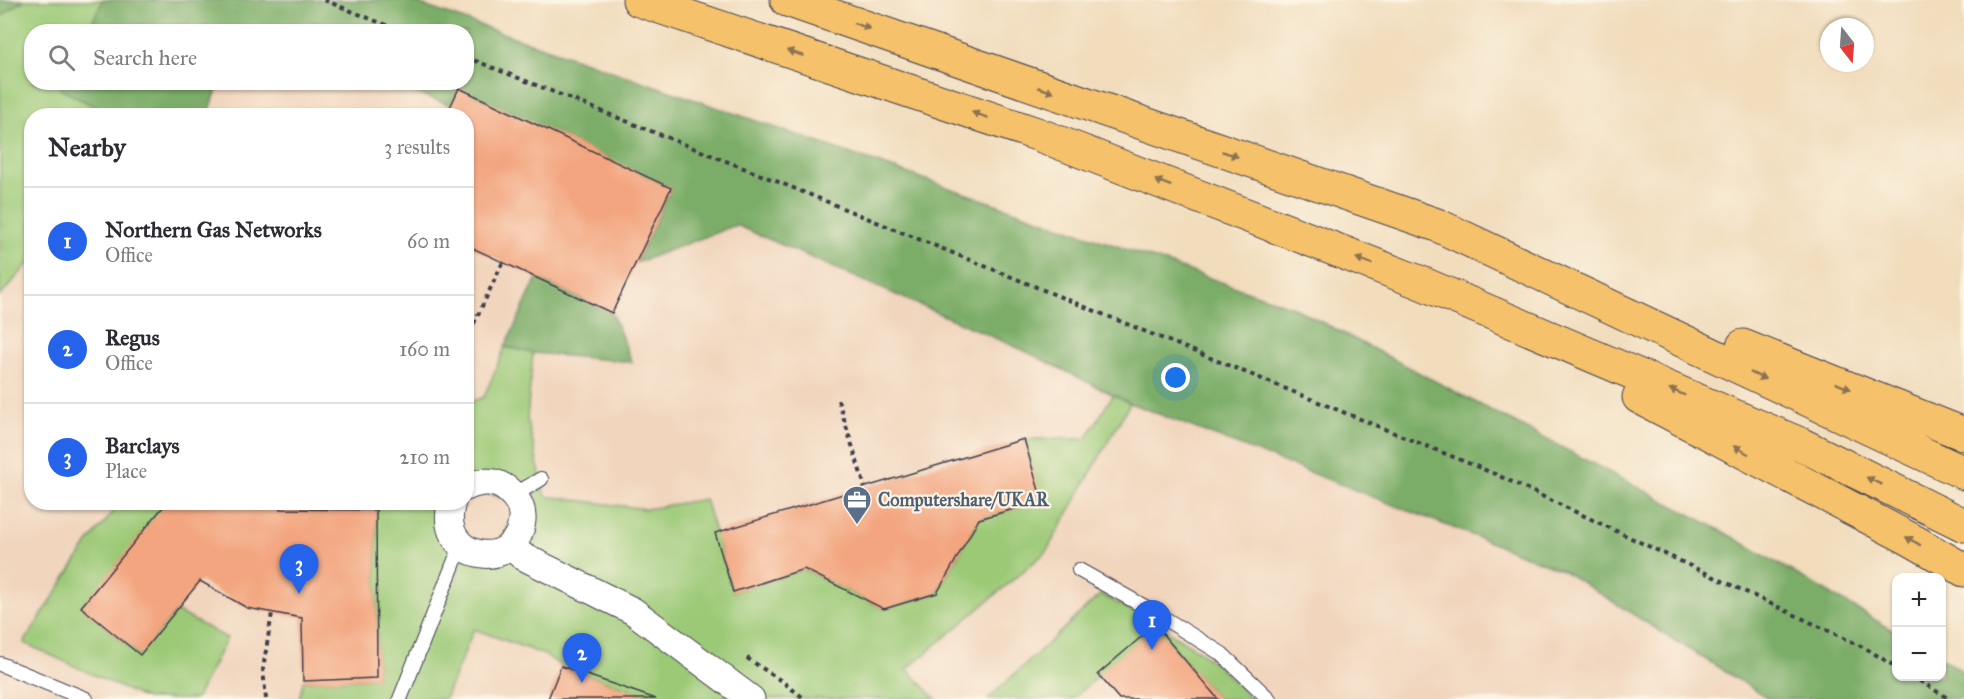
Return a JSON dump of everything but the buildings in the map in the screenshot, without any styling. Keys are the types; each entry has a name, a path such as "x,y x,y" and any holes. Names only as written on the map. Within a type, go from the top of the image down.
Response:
{"highway":[{"path":"639,0 1036,134 1419,282 1800,444 1964,525"},
{"path":"787,0 1437,225 1964,434"},
{"path":"1437,225 1964,473"},
{"path":"1419,282 1910,539 1964,570"}],"street":[{"path":"450,510 450,529 465,549 483,555 495,554 515,540 521,529 522,516 519,503 514,495 504,486 492,482 474,484"},
{"path":"510,545 522,556 633,611 752,699"}],"lane":[{"path":"514,495 541,479"},
{"path":"400,699 461,545"},
{"path":"1078,570 1154,612 1222,654 1269,699"},
{"path":"0,664 86,699"}],"path":[{"path":"324,0 383,24"},
{"path":"474,60 782,183 1495,474 1865,648 1892,665"},
{"path":"474,323 503,262"},
{"path":"838,400 865,487"},
{"path":"266,699 263,669 273,613"},
{"path":"1920,681 1949,699"}],"shaded area":[{"path":"0,0 183,24 24,24 24,90 463,90 671,188 736,225 1025,351 1130,403 1562,570 1769,699 0,699"}],"green space":[{"path":"0,0 24,0 0,17"},
{"path":"24,0 103,0 91,24 24,24 24,90 63,90 98,108 24,108 24,269 0,296 0,17"},
{"path":"103,0 407,0 1293,307 1722,531 1892,630 1892,681 1946,681 1946,661 1964,672 1964,699 1769,699 1562,570 1130,403 1025,351 736,225 636,263 671,188 461,90 474,90 474,24 92,24"},
{"path":"62,90 217,90 211,108 98,108"},
{"path":"406,90 458,90 451,105"},
{"path":"537,278 612,313 632,362 533,353 505,347"},
{"path":"505,347 533,353 527,418 545,496 646,509 705,499 733,592 804,569 884,609 937,593 979,519 1041,501 1024,439 1086,439 1113,395 1130,403 1046,552 907,669 936,699 657,699 561,666 545,655 474,629 445,699 299,699 303,681 377,678 376,510 451,510 450,529 495,554 519,503 474,489 474,401 484,397"},
{"path":"115,510 161,510 82,607 139,655 176,611 227,638 196,699 146,699 24,643 88,543"},
{"path":"1101,594 1170,633 1201,653 1252,699 1218,699 1155,625 1072,699 988,699"}],"place":[{"name":"Computershare/UKAR","path":"857,526"},
{"name":"Barclays","path":"299,594"},
{"name":"Northern Gas Networks","path":"1152,650"},
{"name":"Regus","path":"582,683"}]}
